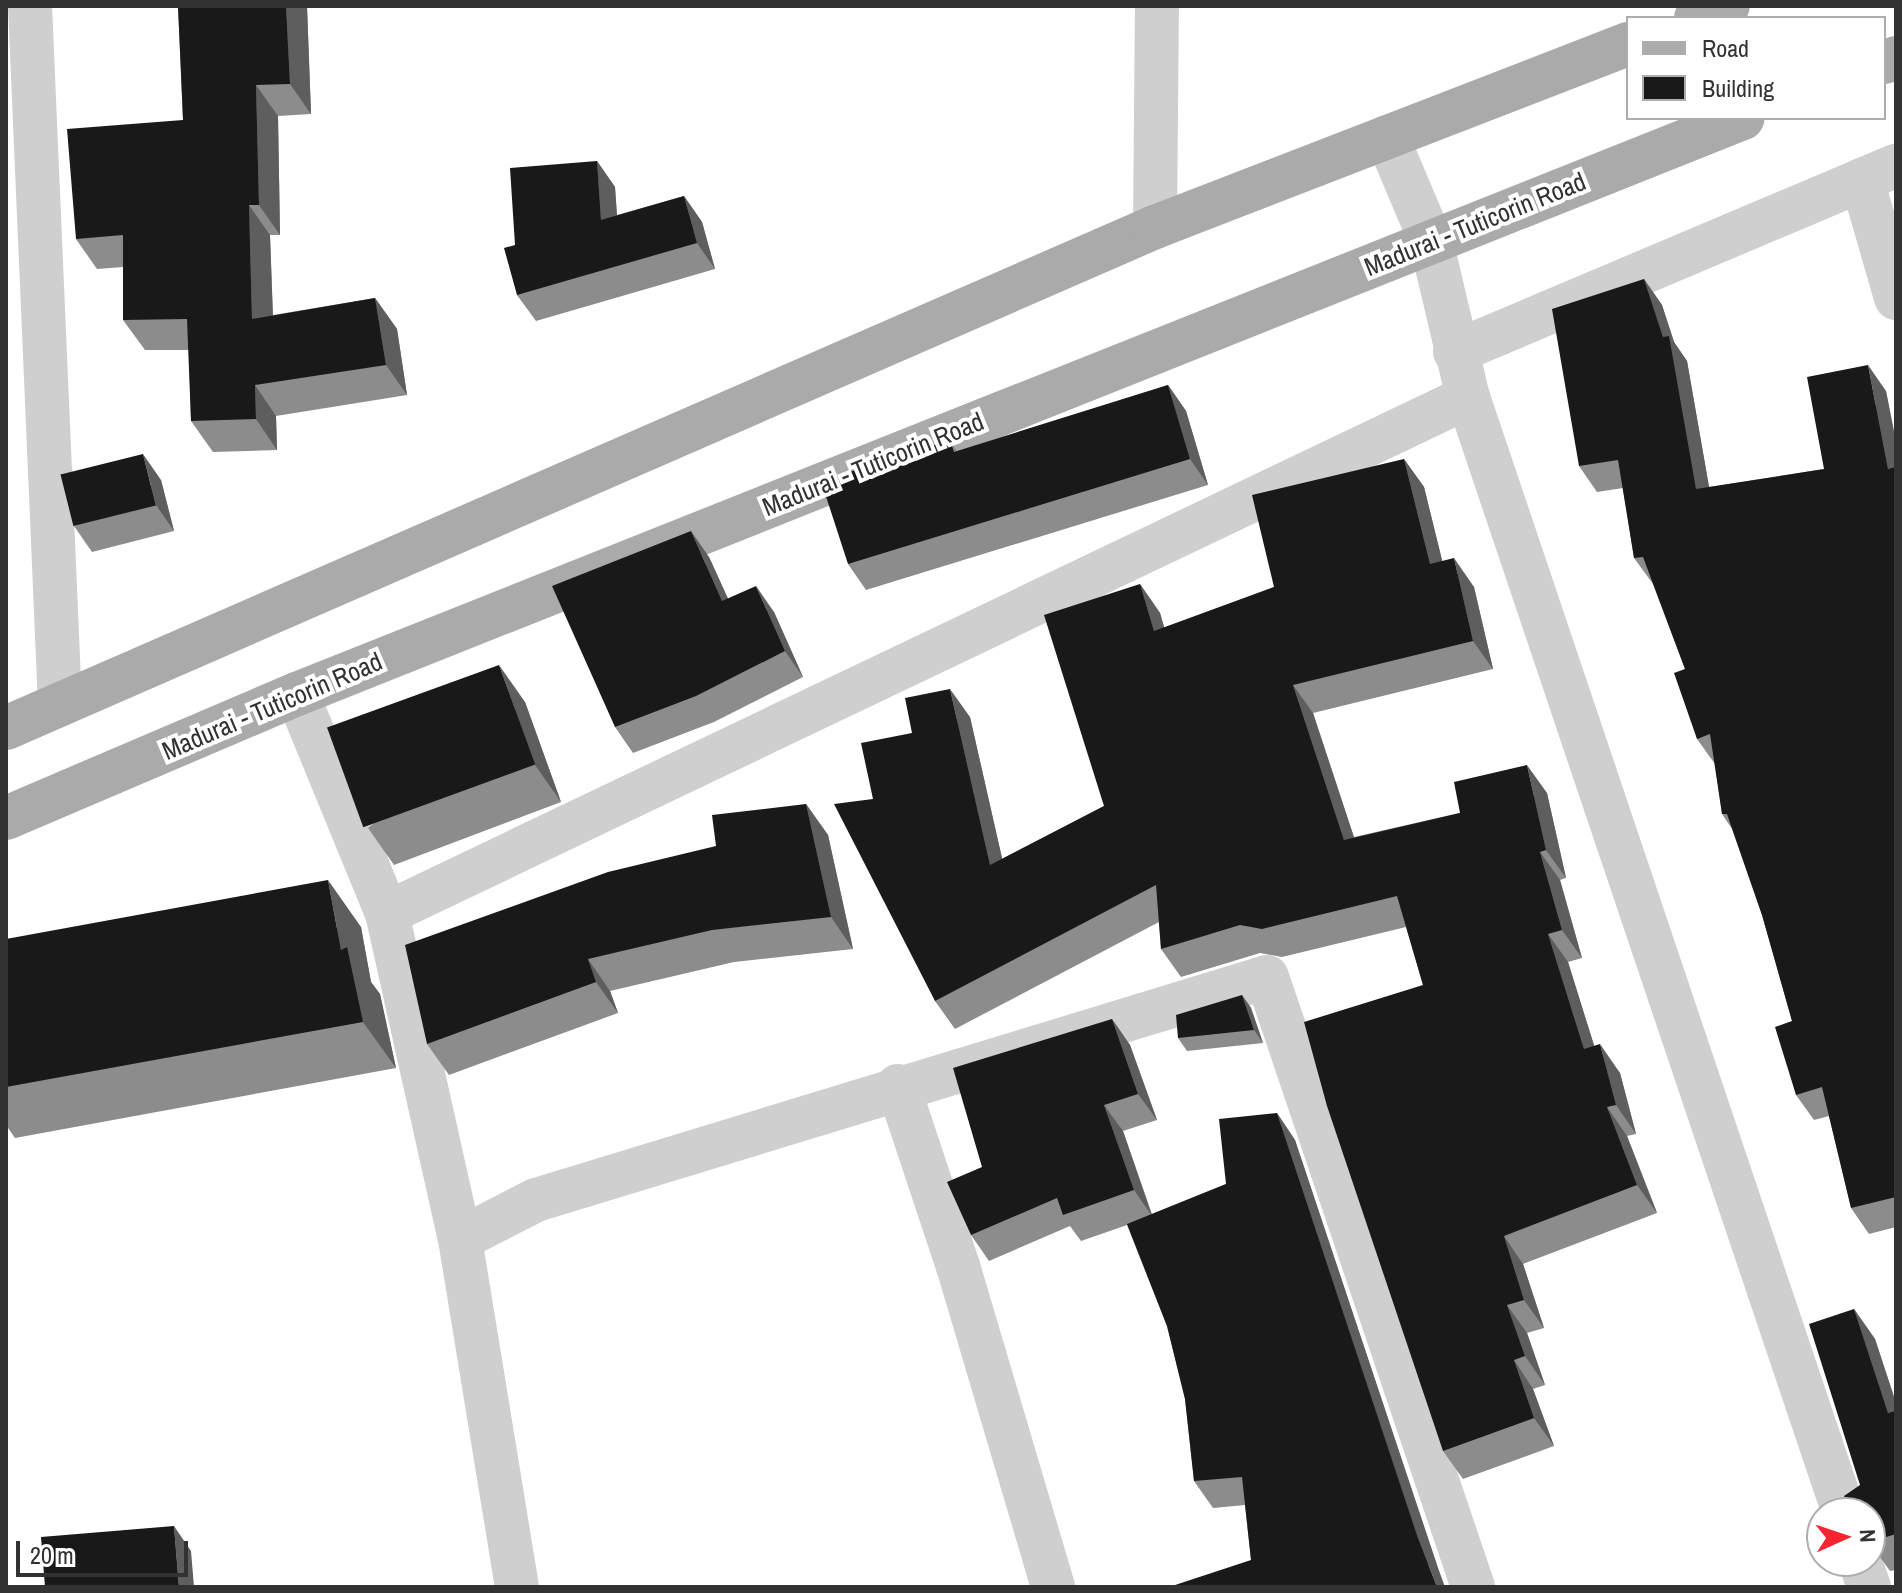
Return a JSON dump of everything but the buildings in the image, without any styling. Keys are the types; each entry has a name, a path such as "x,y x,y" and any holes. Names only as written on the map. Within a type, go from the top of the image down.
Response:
{"main road":[{"path":"1701,16 1728,6"},
{"path":"6,728 1155,227 1626,45"},
{"name":"Madurai - Tuticorin Road","path":"6,818 297,694 1738,120"}],"street":[{"path":"30,6 60,704"},
{"path":"1155,227 1157,6"},
{"path":"1387,137 1431,241 1468,397 1839,1497"},
{"path":"1455,352 1879,173 1896,298"},
{"path":"387,913 1468,397"},
{"path":"297,694 387,913 460,1239 517,1587"},
{"path":"460,1239 536,1200 898,1086 1267,977 1473,1587"},
{"path":"898,1086 958,1266 1053,1587"}]}
